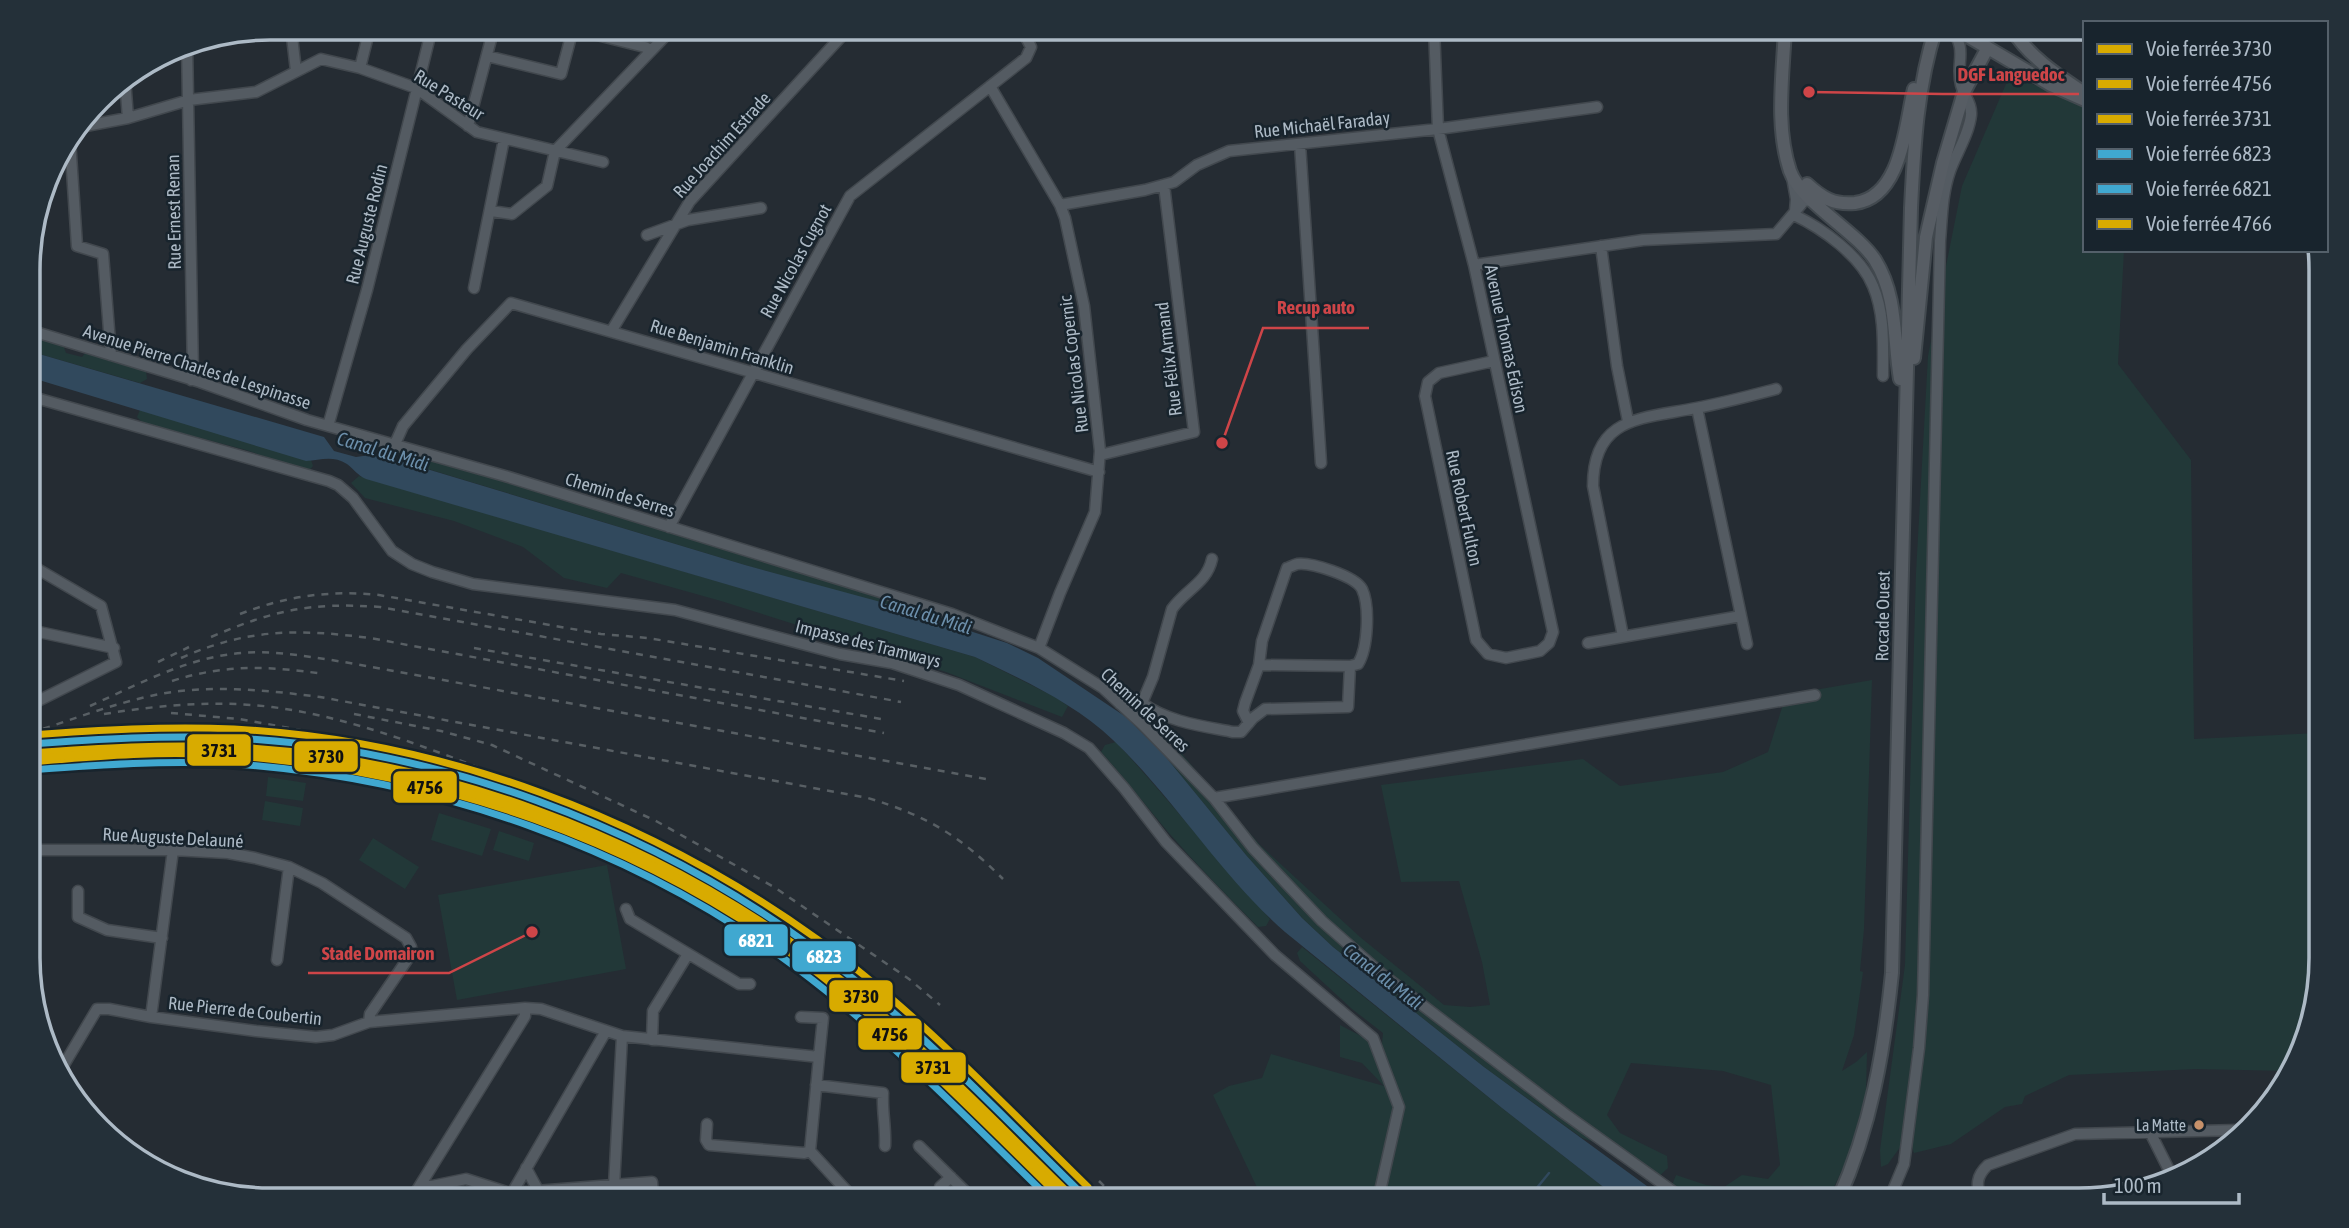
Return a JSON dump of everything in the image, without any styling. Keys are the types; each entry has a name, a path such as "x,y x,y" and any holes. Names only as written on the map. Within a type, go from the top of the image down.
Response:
{"main road":[{"path":"1785,40 1782,119 1791,174 1811,200 1874,259 1880,271 1890,294 1897,332 1898,365 1905,407"},
{"name":"Rocade Ouest","path":"1843,1187 1859,1147 1878,1078 1892,973 1905,407 1914,153 1926,64 1932,40"},
{"path":"1972,40 2051,85 2083,99"},
{"path":"2019,40 2051,71 2083,92"},
{"path":"1905,407 1914,360 1926,237 1943,163 1964,92 1987,49"},
{"path":"1787,157 1802,179 1828,201 1843,204 1861,202 1876,194 1889,180 1900,155 1916,78 1926,64"}],"street":[{"path":"292,40 296,71"},
{"path":"360,68 367,40"},
{"name":"Rue Auguste Rodin","path":"328,426 367,289 429,40"},
{"path":"468,126 491,40"},
{"path":"487,56 561,74 570,40"},
{"path":"617,40 651,51"},
{"path":"491,211 512,214 547,186 555,150 662,40"},
{"name":"Rue Joachim Estrade","path":"612,330 690,201 838,40"},
{"path":"990,86 1026,58 1031,47 1027,40"},
{"name":"Avenue Thomas Edison","path":"1434,40 1438,129 1474,265 1550,613 1553,632 1549,643 1540,651"},
{"path":"1894,1187 1904,1164 1923,995 1940,241 1944,195 1949,174 1971,112 1968,96 1960,83 1958,40"},
{"name":"Rue Ernest Renan","path":"187,56 191,380"},
{"name":"Rue Pasteur","path":"92,125 128,118 188,100 256,92 321,59 360,68 416,88 477,132 603,162"},
{"name":"Rue Nicolas Cugnot","path":"669,527 850,195 990,86"},
{"name":"Rue Nicolas Copernic","path":"990,86 1066,218 1084,306 1100,455 1095,512 1065,580 1040,648"},
{"path":"126,91 128,118"},
{"name":"Rue Michaël Faraday","path":"1060,205 1174,182 1197,165 1229,151 1438,129 1597,107"},
{"path":"474,288 504,139"},
{"path":"1300,144 1321,463"},
{"path":"71,155 77,246 103,254 111,355"},
{"path":"1791,174 1796,199 1794,215"},
{"name":"Rue Félix Armand","path":"1100,455 1194,432 1164,184"},
{"path":"1474,265 1643,240 1776,234 1804,201 1811,200"},
{"path":"647,235 675,223 761,208"},
{"path":"1794,215 1809,222 1844,247 1872,283 1883,329 1884,376"},
{"path":"1601,246 1617,366 1628,421"},
{"name":"Rue Benjamin Franklin","path":"395,444 403,426 451,368 512,303 1099,472"},
{"name":"Avenue Pierre Charles de Lespinasse","path":"41,334 356,434"},
{"name":"Rue Robert Fulton","path":"1494,361 1439,373 1428,382 1425,396 1476,640 1488,654 1506,658 1540,651"},
{"path":"1623,635 1593,486 1593,468 1602,444 1615,429 1628,421 1776,390"},
{"name":"Impasse des Tramways","path":"41,399 338,485 353,498 392,551 412,564 432,572 473,584 675,610 840,654 892,663 959,685 1064,733 1089,748 1166,842 1275,955 1373,1038 1399,1107 1381,1187"},
{"path":"1697,408 1747,644"},
{"name":"Chemin de Serres","path":"356,434 952,614 1040,648 1103,688 1120,704 1214,797 1253,848 1322,921 1383,975 1565,1114 1667,1187"},
{"path":"1142,703 1153,677 1172,609 1204,579 1212,559"},
{"path":"1249,723 1243,711 1259,665 1262,641 1287,568 1297,564 1327,569 1352,579 1362,588 1367,627 1362,657 1358,664 1259,665"},
{"path":"40,700 116,662 101,606 41,571"},
{"path":"1588,643 1741,617"},
{"path":"40,632 114,648"},
{"path":"1120,704 1142,703 1153,711 1188,723 1241,732 1265,709 1348,707 1350,666"},
{"path":"1214,797 1815,695"},
{"name":"Rue Auguste Delauné","path":"40,850 173,850 228,853 289,867 322,883 406,939 411,947 409,957 370,1014 369,1022"},
{"path":"151,1017 173,850"},
{"path":"277,960 289,867"},
{"path":"78,891 78,917 107,930 162,938"},
{"path":"626,909 630,919 738,984 750,984"},
{"path":"655,1040 653,1012 688,954"},
{"name":"Rue Pierre de Coubertin","path":"65,1062 97,1009 316,1037 333,1035 369,1022 541,1009 622,1036 820,1057"},
{"path":"419,1188 525,1016 525,1009"},
{"path":"801,1017 823,1018 810,1151 844,1188"},
{"path":"514,1188 606,1031"},
{"path":"614,1186 622,1036"},
{"path":"816,1085 883,1093 882,1113 887,1125 885,1146"},
{"path":"707,1124 706,1140 709,1145 804,1153 810,1151"},
{"path":"1977,1187 1979,1173 1987,1165 2075,1134 2232,1130"},
{"path":"2150,1132 2169,1169"},
{"path":"919,1146 962,1188"},
{"path":"526,1168 535,1188"},
{"path":"940,1187 951,1177"},
{"path":"422,1184 432,1186 466,1179 488,1188"},
{"path":"600,1188 652,1182 652,1188"}],"green space":[{"path":"2009,77 2083,99 2083,252 2124,252 2118,364 2191,460 2194,739 2309,734 2307,988 2297,1032 2279,1071 2196,1069 2069,1075 2025,1096 2022,1104 2005,1107 1951,1144 1914,1153 1912,1147 1901,1146 1888,1164 1881,1167 1880,1150 1905,965 1916,573 1928,356 1962,186"},
{"path":"41,336 62,342 66,353 82,357 87,351 143,367 147,379 140,383 41,354"},
{"path":"140,410 311,460 313,466 308,472 246,450 143,423 137,417"},
{"path":"397,448 940,615 937,620 408,463"},
{"path":"359,476 975,657 1068,706 1062,717 946,672 721,601 621,573 607,588 564,578 523,547 454,521 365,498 351,483"},
{"path":"1872,680 1864,929 1860,971 1863,972 1854,1035 1842,1071 1867,1052 1866,1092 1849,1155 1834,1187 1671,1187 1676,1175 1706,1185 1724,1187 1742,1175 1768,1179 1780,1165 1771,1085 1723,1071 1631,1063 1607,1115 1620,1133 1667,1156 1668,1168 1654,1181 1614,1149 1582,1138 1484,1067 1333,947 1302,918 1246,855 1165,756 1182,754 1261,846 1360,937 1444,1005 1470,1007 1490,1005 1482,962 1459,881 1401,882 1381,785 1583,759 1620,786 1723,772 1768,752 1786,695"},
{"path":"1116,742 1270,919 1266,926 1258,927 1212,880 1101,752 1105,745"},
{"path":"268,777 306,783 303,801 266,796"},
{"path":"265,801 303,808 300,826 262,820"},
{"path":"439,813 491,829 482,856 431,840"},
{"path":"499,831 534,843 529,861 493,850"},
{"path":"373,838 419,867 405,889 359,860"},
{"path":"607,865 626,969 457,1000 438,895"},
{"path":"1302,947 1604,1187 1257,1187 1213,1095 1229,1086 1262,1078 1271,1054 1384,1086 1362,1063 1340,1057 1340,1025 1382,1044 1383,1033 1352,1009 1300,961 1297,953"}],"water":[{"path":"41,354 324,437 334,451 356,457 377,454 745,565 877,601 1007,643 1038,658 1126,717 1165,756 1302,918 1333,947 1484,1067 1649,1187 1604,1187 1285,932 1239,886 1157,787 1113,740 1082,715 1029,684 975,657 366,479 347,464 337,460 306,461 41,381"}],"waterway":[{"path":"1537,1187 1549,1173"}],"railway":[{"path":"240,614 308,596 343,593 379,595 601,634 648,638 904,681"},
{"path":"211,637 254,620 293,610 333,606 380,607 901,702"},
{"path":"181,658 205,648 252,636 297,632 344,635 884,733"},
{"path":"158,662 189,647"},
{"path":"474,648 887,720"},
{"path":"90,706 164,673 202,660 242,653 280,653 344,662 991,780"},
{"path":"172,681 191,675 247,668 324,674"},
{"path":"40,730 123,703 180,691 233,689 320,697 868,798 908,812 941,829 972,850 1003,879"},
{"path":"104,714 167,706 230,704 272,707 328,717 461,761 637,831 707,867 770,905 864,973 929,1031 1091,1188"},
{"path":"171,713 239,719 306,731"},
{"path":"354,714 441,731 492,745 656,821 774,887 909,979 940,1005"},
{"path":"1099,1181 1106,1188"}],"rail line":[{"name":"4766","path":"40,734 183,728 234,729 312,736 390,749 466,768 541,793 614,822 684,857 752,896 854,967 957,1058 1088,1187"},
{"name":"6823","path":"40,743 182,737 233,738 310,745 387,758 463,777 538,801 610,830 680,865 748,904 812,947 918,1034 1075,1188"},
{"name":"3730","path":"40,752 181,746 232,747 308,754 385,766 460,785 535,809 608,839 678,873 745,911 808,954 912,1041 1063,1188"},
{"name":"3731","path":"40,758 134,750 211,749 314,760 390,773 464,792 537,815 607,844 676,878 743,916 807,960 909,1045 1056,1188"},
{"name":"4756","path":"40,761 185,754 312,764 462,796 534,819 605,847 740,919 803,962 904,1046 1050,1188"},
{"name":"6821","path":"40,769 183,763 234,764 310,772 385,785 459,803 531,826 602,855 670,888 736,926 798,969 897,1051 1038,1188"}],"place":[{"name":"DGF Languedoc","path":"1809,92"},
{"name":"Recup auto","path":"1222,443"},
{"name":"Stade Domairon","path":"532,932"},
{"name":"La Matte","path":"2199,1125"}],"water label":[{"name":"Canal du Midi","path":"383,451"},
{"name":"Canal du Midi","path":"926,614"},
{"name":"Canal du Midi","path":"1383,976"}]}
